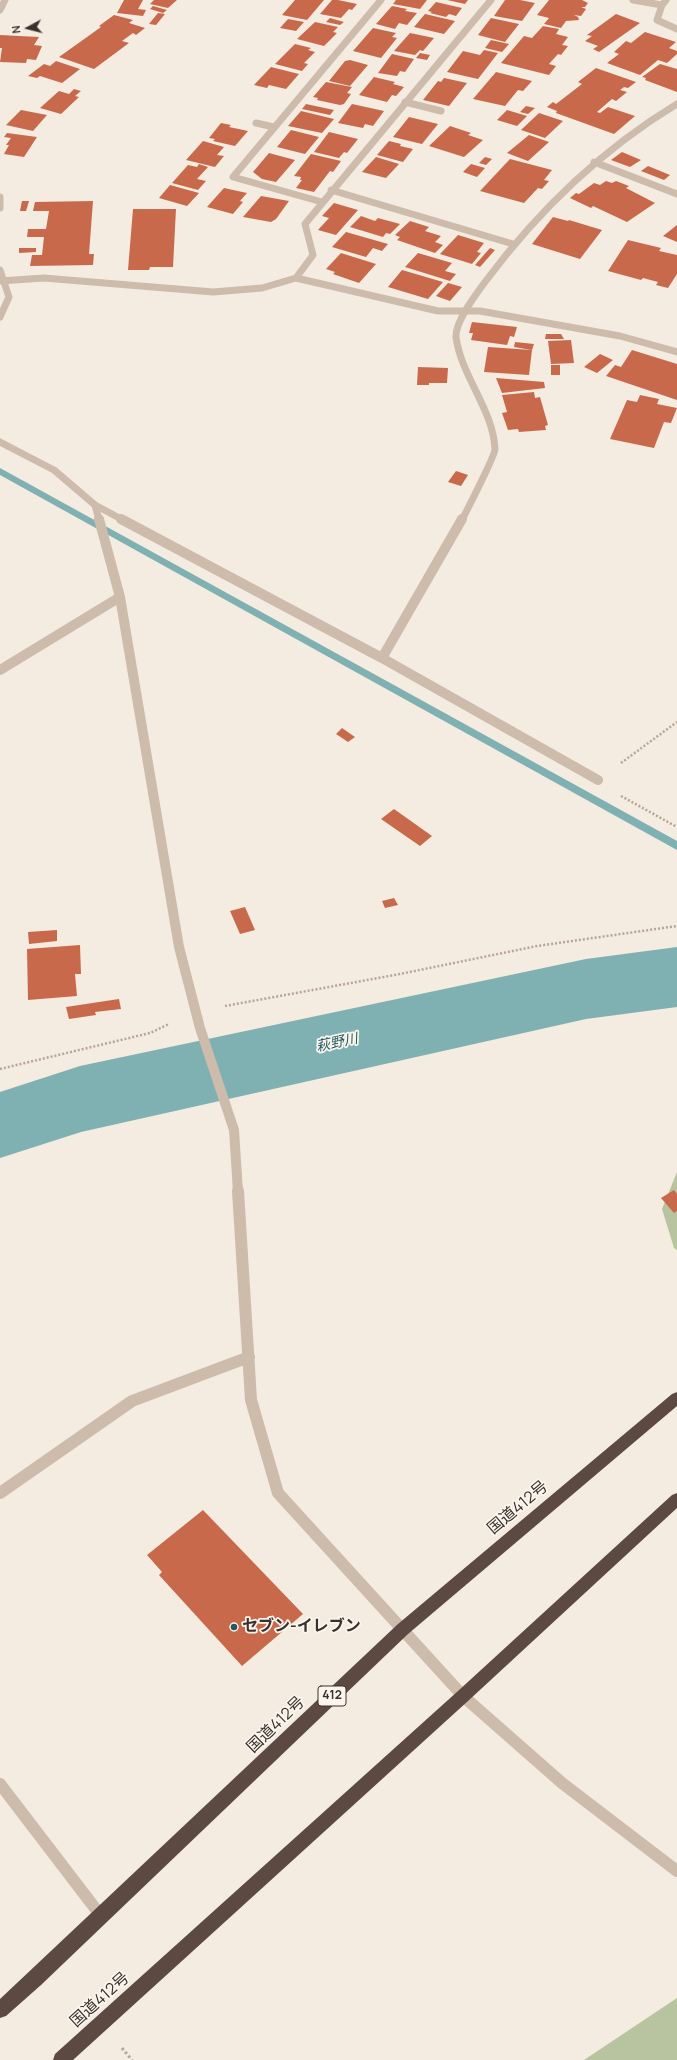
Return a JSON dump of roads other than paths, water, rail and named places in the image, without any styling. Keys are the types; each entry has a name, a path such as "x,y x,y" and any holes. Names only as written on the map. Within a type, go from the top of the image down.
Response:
{"highway":[{"name":"国道412号","path":"0,2010 403,1629 677,1398"},
{"name":"国道412号","path":"61,2060 463,1696 677,1499"}],"street":[{"path":"0,10 5,0"},
{"path":"322,202 233,177 381,0"},
{"path":"296,278 313,255 305,224 331,190 491,0"},
{"path":"633,0 664,3 657,20 677,28"},
{"path":"405,102 441,111"},
{"path":"382,658 469,507 495,450 489,422 463,360 456,336 466,307 513,244 548,206 594,162 652,119 677,104"},
{"path":"256,123 274,127"},
{"path":"594,162 677,194"},
{"path":"331,190 513,244"},
{"path":"0,197 0,208"},
{"path":"0,270 1,281 9,297 0,317"},
{"path":"1,281 44,278 213,292 262,288 296,278 438,311 480,311 620,336 677,352"},
{"path":"0,442 54,470 95,505 382,658 598,780"},
{"path":"95,505 120,596 179,947 197,1011 200,1028 234,1130 251,1400 278,1493 463,1696 562,1783 677,1871"},
{"path":"0,670 120,596"},
{"path":"0,1493 132,1401 249,1357"},
{"path":"0,1784 100,1916"}],"waterway":[{"path":"0,471 677,846"},
{"name":"萩野川","path":"0,1125 80,1099 586,989 677,977"}],"place":[{"name":"セブン-イレブン","path":"234,1627"}]}
